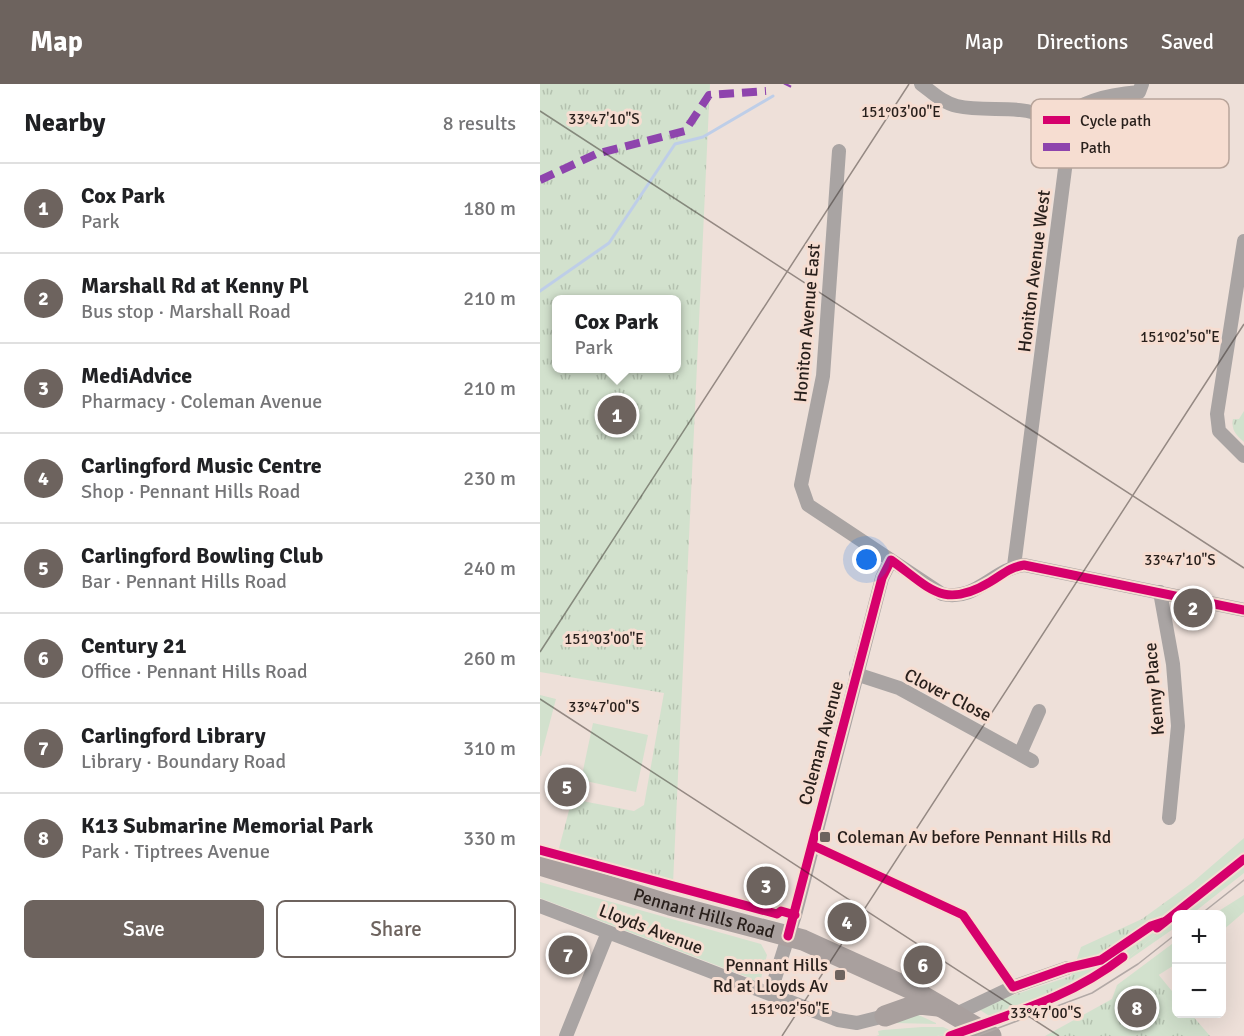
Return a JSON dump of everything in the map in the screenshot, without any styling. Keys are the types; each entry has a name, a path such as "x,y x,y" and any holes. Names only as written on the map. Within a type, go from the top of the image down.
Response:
{"highway":[{"name":"Pennant Hills Road","path":"540,865 670,905 788,936 871,969 991,1036"},
{"path":"885,1016 919,1004 953,1014"}],"street":[{"path":"921,84 953,105 1021,110 1031,113"},
{"path":"1091,99 1139,92 1142,84"},
{"name":"Honiton Avenue East","path":"838,151 823,376 801,485 803,498 814,511 936,592 957,597 973,592 1014,567"},
{"name":"Honiton Avenue West","path":"1014,567 1065,168"},
{"path":"1244,241 1218,414 1219,431 1244,456"},
{"name":"Coleman Avenue","path":"770,994 788,936 882,578 891,560"},
{"path":"1014,567 1046,568 1244,610"},
{"name":"Kenny Place","path":"1160,592 1173,664 1178,726 1169,818"},
{"name":"Clover Close","path":"856,674 899,688 1026,757 1039,711"},
{"name":"Lloyds Avenue","path":"540,906 845,1022 866,1022 885,1016"},
{"path":"567,1036 608,932"},
{"path":"953,1014 1013,987 1067,968"}],"green space":[{"path":"540,84 710,84 673,884 558,852 572,799 634,811 644,805 664,693 540,672"},
{"path":"1244,411 1244,442 1235,432 1233,419 1239,419"},
{"path":"540,695 556,699 541,756 540,756"},
{"path":"593,723 648,735 636,792 581,780"},
{"path":"1244,838 1244,866 1185,910 1172,910 1172,921 1114,970 1062,1000 963,1036 937,1036 991,1017 980,1010 999,1000 1071,976 1081,947 1142,919 1193,882"},
{"path":"1244,866 1244,873 1197,910 1185,910"},
{"path":"540,882 761,944 767,955 759,986 750,978 540,898"},
{"path":"1244,895 1244,912 1226,928 1226,910 1220,910"},
{"path":"1172,921 1172,930 1114,970"},
{"path":"1172,944 1172,967 1114,1003 1112,999 1117,985"},
{"path":"1158,974 1172,991 1172,1018 1194,1018 1210,1036 1045,1036 1112,999 1115,1002"},
{"path":"912,1012 936,1023 936,1024 895,1023"},
{"path":"943,1027 952,1031 937,1036 876,1036 879,1035 878,1031 883,1030"}],"waterway":[{"path":"540,291 609,243 675,144 703,137 773,96"}],"tram line":[{"path":"1206,910 1244,880"},
{"path":"977,1036 1092,993 1138,964 1172,937"}],"marked path":[{"path":"540,180 596,154 685,131 709,95 766,91"}],"cycle path":[{"path":"788,936 882,578 891,560 927,587 948,595 974,590 1010,569 1024,565 1244,610"},
{"path":"812,845 963,915 1013,987 1067,968 1101,960 1151,926 1163,922"},
{"path":"540,850 777,914 781,911 795,915"},
{"path":"1157,928 1244,859"},
{"path":"950,1036 1062,994 1123,957"}],"place":[{"name":"Cox Park","path":"617,415"},
{"name":"Marshall Rd at Kenny Pl","path":"1193,608"},
{"name":"Carlingford Bowling Club","path":"567,787"},
{"name":"Coleman Av before Pennant Hills Rd","path":"825,837"},
{"name":"MediAdvice","path":"766,886"},
{"name":"Carlingford Music Centre","path":"847,922"},
{"name":"Carlingford Library","path":"568,955"},
{"name":"Century 21","path":"923,965"},
{"name":"Pennant Hills Rd at Lloyds Av","path":"840,975"},
{"name":"K13 Submarine Memorial Park","path":"1137,1008"}]}
